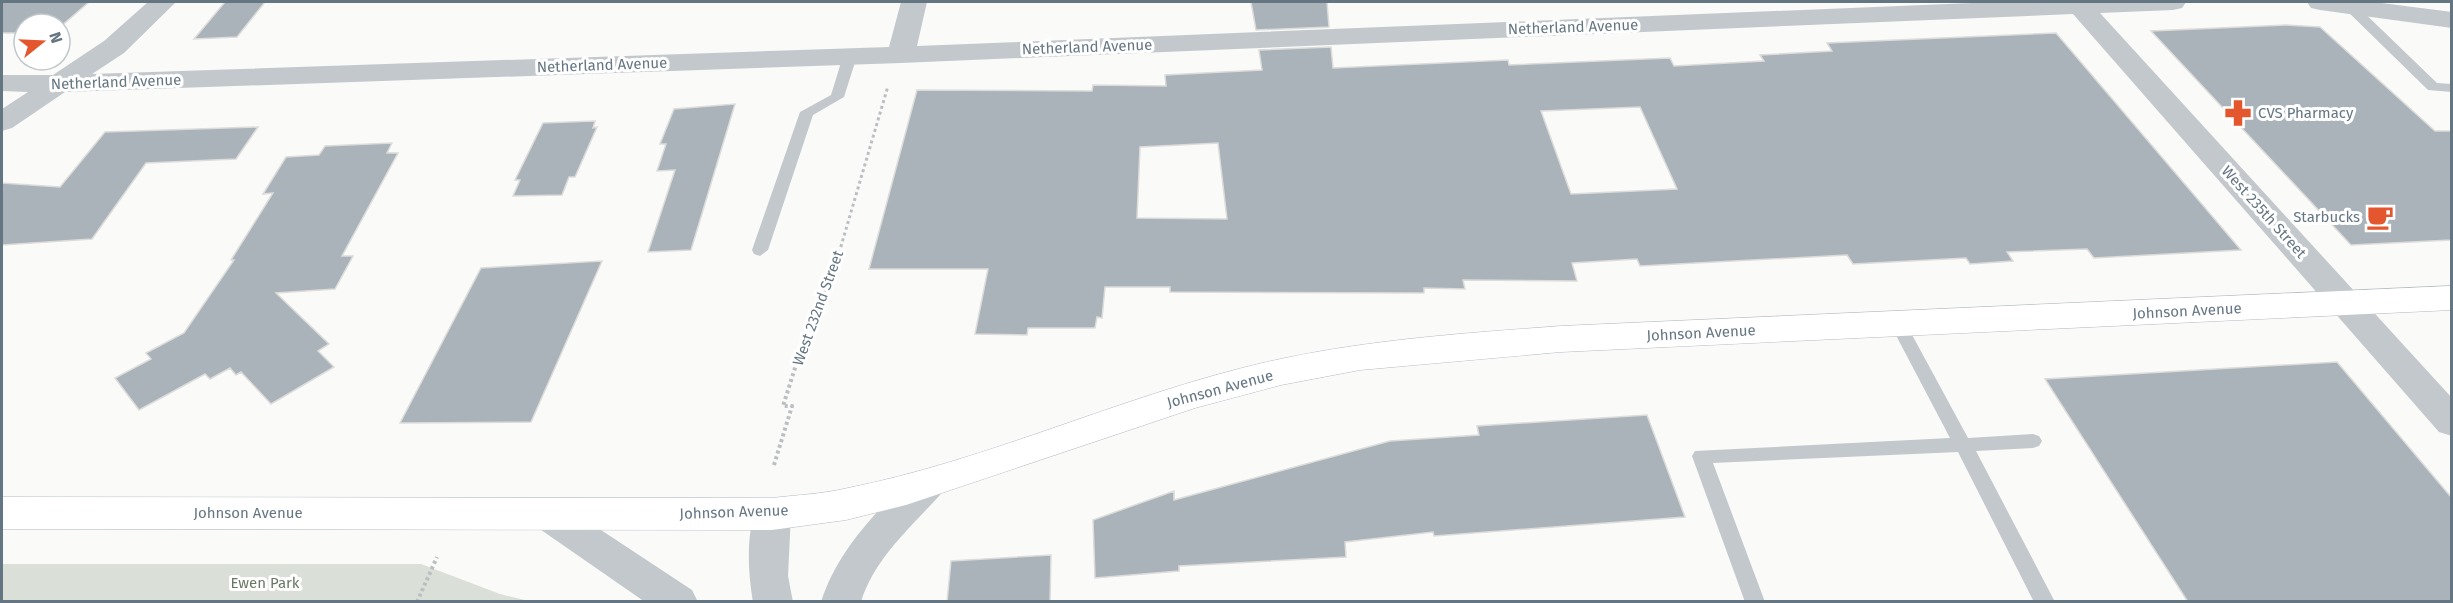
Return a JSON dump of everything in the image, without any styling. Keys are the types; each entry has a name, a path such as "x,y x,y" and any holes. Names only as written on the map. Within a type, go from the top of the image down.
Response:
{"street":[{"path":"2,122 114,47 164,2"},
{"path":"901,55 914,2"},
{"name":"Netherland Avenue","path":"2,83 59,84 901,55 2078,4 2173,2"},
{"path":"2320,2 2348,4 2451,20"},
{"name":"West 235th Street","path":"2078,4 2451,422"},
{"name":"Johnson Avenue","path":"2,513 772,514 855,503 927,484 1161,404 1244,380 1334,362 1455,347 1561,339 2451,298"},
{"path":"841,602 844,587 875,542 927,484"},
{"path":"547,514 678,602"},
{"path":"772,514 768,576 773,602"}],"lane":[{"path":"2348,4 2433,87 2451,88"},
{"path":"760,250 807,112 837,97 850,56"},
{"path":"1898,324 2044,602"},
{"path":"1755,602 1701,456 2033,441"}],"path":[{"name":"West 232nd Street","path":"774,465 792,406 783,406 808,327 833,274 889,84"},
{"path":"417,602 437,557"}],"green space":[{"name":"Ewen Park","path":"2,564 421,564 500,594 529,601 2,601"}],"building":[{"path":"2,2 89,2 72,17 72,12 12,12 12,33 2,33"},
{"path":"225,2 265,2 237,37 194,39"},
{"path":"1251,2 1327,2 1329,27 1256,30"},
{"path":"2286,25 2320,27 2435,131 2451,131 2451,240 2351,245 2151,31"},
{"path":"2056,33 2241,250 2094,258 2087,249 2007,252 2013,261 1970,264 1966,258 1853,264 1847,255 1640,266 1637,259 1572,263 1577,281 1463,280 1465,289 1424,288 1424,293 1170,292 1170,287 1105,287 1102,318 1097,317 1095,328 1028,328 1027,335 975,334 988,269 869,269 917,90 1092,91 1093,85 1166,86 1165,75 1262,70 1259,50 1331,47 1333,68 1508,60 1509,65 1670,58 1674,66 1764,61 1760,55 1832,51 1827,43","holes":["1640,107 1677,189 1571,194 1541,111","1218,143 1227,219 1137,218 1140,147"]},
{"path":"735,104 691,250 648,252 675,170 657,171 666,144 660,144 674,109"},
{"path":"595,121 593,128 597,127 575,177 569,177 562,195 513,196 520,180 515,180 543,123"},
{"path":"258,127 236,159 146,163 92,239 2,245 2,183 60,187 105,132"},
{"path":"392,143 387,153 398,153 342,256 353,256 335,289 276,293 329,344 318,351 334,367 271,404 241,372 236,375 230,368 210,379 205,374 139,410 115,378 151,359 146,353 184,333 234,260 231,260 273,193 263,194 286,157 319,155 325,146"},
{"path":"602,261 531,422 400,423 481,268"},
{"path":"2337,362 2451,497 2451,602 2188,602 2045,379"},
{"path":"1647,415 1685,517 1434,536 1433,532 1345,542 1346,557 1179,566 1179,571 1095,578 1093,520 1174,491 1174,500 1390,441 1479,435 1477,426"},
{"path":"1051,555 1050,602 947,602 951,561"}],"place":[{"name":"CVS Pharmacy","path":"2238,113"},
{"name":"Starbucks","path":"2380,217"}]}
